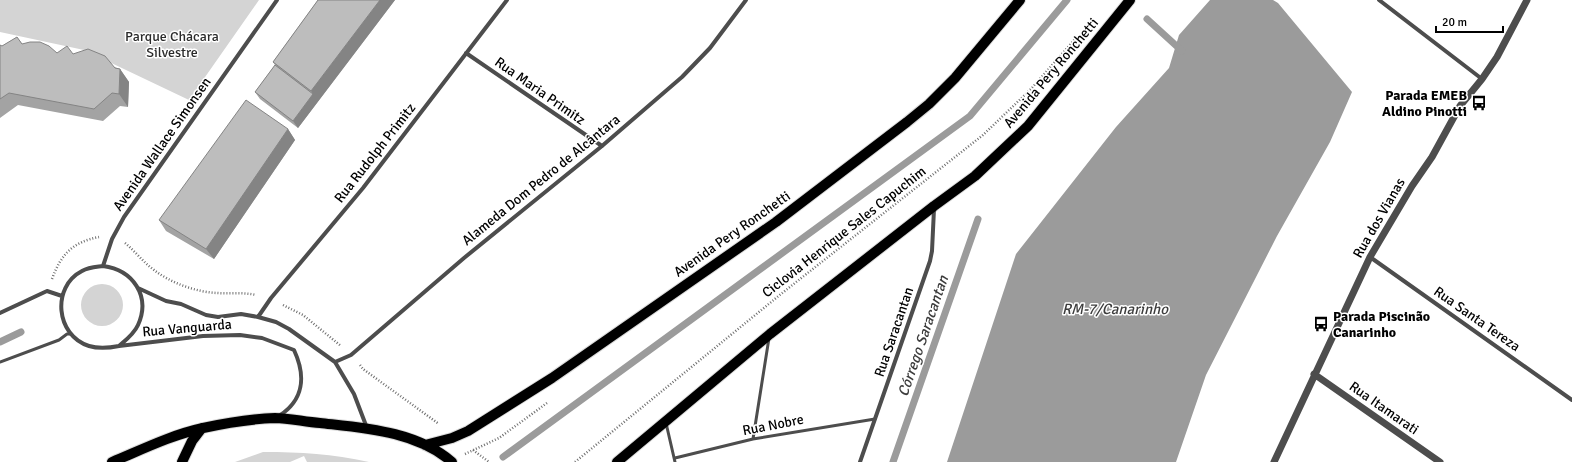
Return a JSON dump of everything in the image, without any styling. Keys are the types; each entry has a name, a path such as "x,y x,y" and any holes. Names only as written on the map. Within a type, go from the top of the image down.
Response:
{"main road":[{"name":"Avenida Pery Ronchetti","path":"425,445 452,438 468,431 552,378 776,222 929,104 955,78 1020,0"},
{"name":"Avenida Pery Ronchetti","path":"618,462 770,334 934,206 975,176 1028,126 1130,0"},
{"path":"112,462 153,444 202,428 275,418 368,429 392,434 425,445 440,453 452,462"},
{"path":"182,462 192,441 202,428"}],"street":[{"name":"Avenida Wallace Simonsen","path":"103,266 112,239 124,218 277,0"},
{"name":"Rua Rudolph Primitz","path":"258,317 271,298 363,188 507,0"},
{"name":"Alameda Dom Pedro de Alcântara","path":"335,362 351,355 464,258 602,146 682,77 710,48 746,0"},
{"path":"1379,0 1482,79"},
{"name":"Rua dos Vianas","path":"1274,462 1370,256 1412,186 1432,157 1460,106 1482,79 1497,57 1527,0"},
{"name":"Rua Maria Primitz","path":"466,53 602,146"},
{"name":"Rua Saracantan","path":"860,462 930,261 932,251 934,206"},
{"name":"Rua Santa Tereza","path":"1370,256 1572,400"},
{"path":"103,266 114,268 123,272 138,288 142,301 142,314 137,327 119,346 98,348 88,346 79,341 65,326 61,306 62,296 66,286 73,277 82,271 92,267 103,266"},
{"name":"Rua Vanguarda","path":"138,288 166,301 180,304 206,315 218,317 241,314 276,322 289,329 335,362 354,394 368,429"},
{"path":"0,313 47,291 62,296"},
{"name":"Rua Vanguarda","path":"119,346 203,336 240,335 262,338 294,350 302,377 301,389 292,406 275,418"},
{"name":"Rua Itamarati","path":"1314,374 1440,462"}],"lane":[{"path":"0,362 59,340 67,334 71,334"},
{"path":"754,439 770,334"},
{"name":"Rua Nobre","path":"675,458 754,439 875,419"},
{"path":"665,421 675,462"}],"path":[{"name":"Ciclovia Henrique Sales Capuchim","path":"574,462 782,294 983,135 1031,90 1077,36"}],"green space":[{"name":"Parque Chácara Silvestre","path":"0,0 259,0 189,100 84,50 0,32"},
{"path":"98,284 106,284 114,287 120,293 123,305 120,317 114,323 106,326 98,326 90,323 84,317 81,309 81,301 84,293 90,287"},
{"path":"263,452 316,454 369,462 307,462 304,456 290,462 235,462"}],"water":[{"name":"RM-7/Canarinho","path":"1210,0 1273,0 1278,3 1352,92 1330,142 1277,236 1206,375 1176,462 947,462 1016,254 1116,127 1169,68 1179,35"}],"building":[{"path":"318,0 380,0 311,91 273,62"},
{"path":"17,37 22,44 40,42 49,46 57,53 67,46 73,54 88,49 105,56 115,68 120,69 119,94 112,93 94,109 9,93 0,99 0,45 2,46"},
{"path":"275,65 313,94 293,121 255,92"},
{"path":"246,100 288,129 206,249 159,220"}],"waterway":[{"path":"503,457 970,116 1067,0"},
{"path":"1147,19 1182,51"},
{"name":"Córrego Saracantan","path":"893,462 978,219"},
{"path":"0,342 21,332"}],"place":[{"name":"Parada EMEB Aldino Pinotti","path":"1479,103"},
{"name":"Parada Piscinão Canarinho","path":"1321,324"}]}
